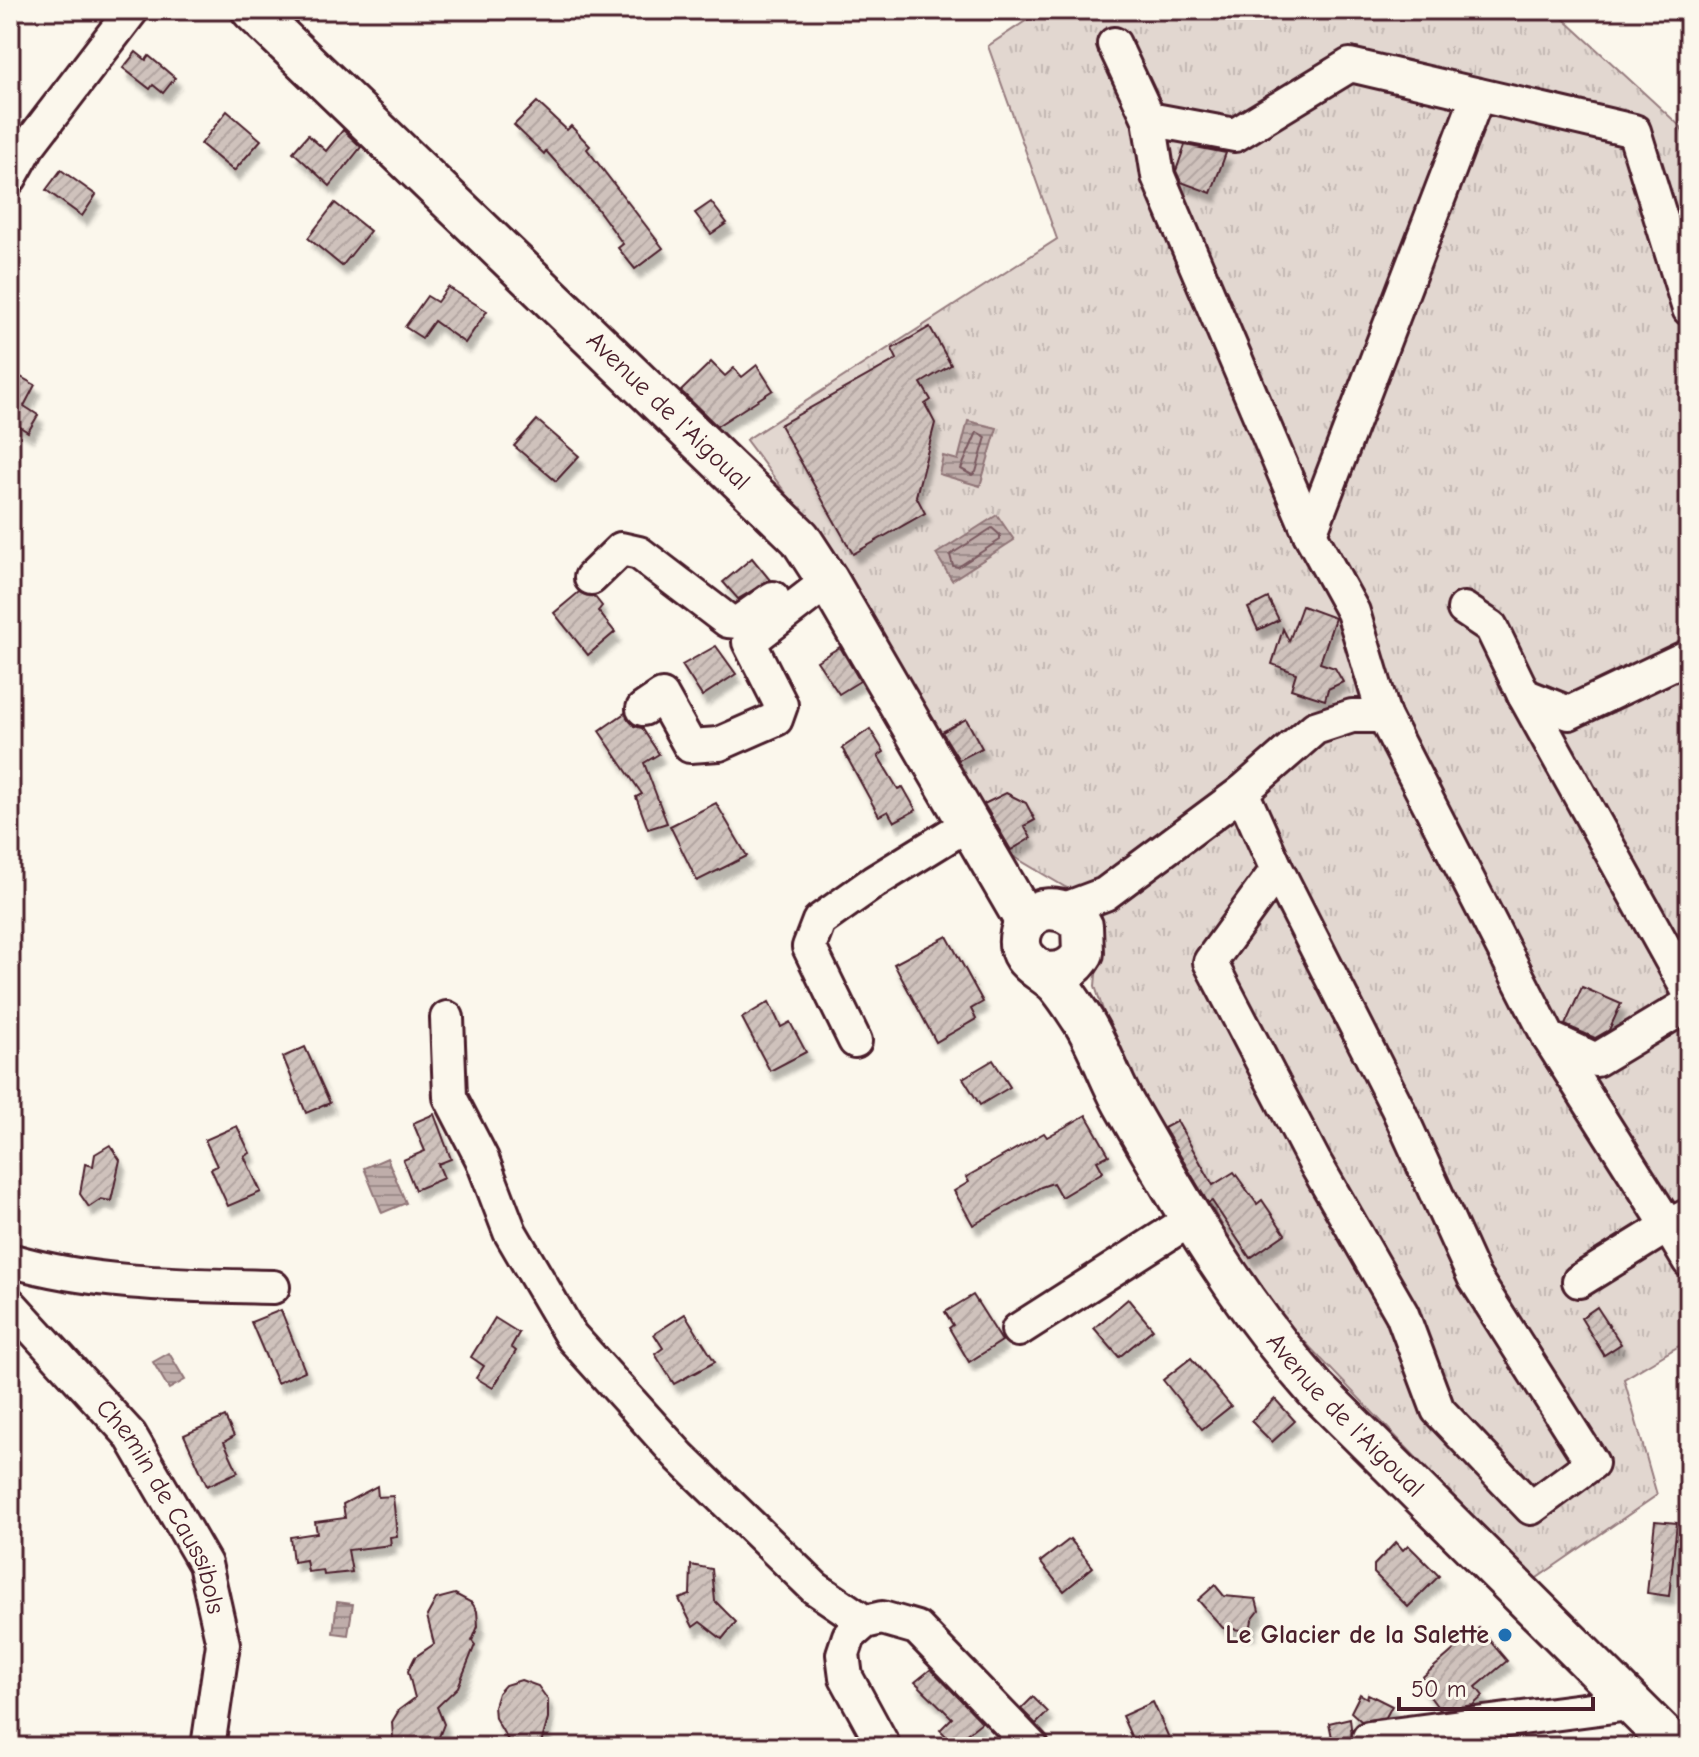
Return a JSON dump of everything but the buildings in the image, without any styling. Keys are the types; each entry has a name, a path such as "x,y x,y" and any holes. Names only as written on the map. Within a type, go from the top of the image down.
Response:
{"main road":[{"name":"Avenue de l'Aigoual","path":"252,10 708,453 781,517 823,573 1002,879 1057,935 1063,992 1088,1028 1115,1087 1190,1220 1262,1326 1315,1389 1675,1747"}],"street":[{"path":"10,178 28,146 132,10"},
{"path":"1114,44 1149,119 1158,176 1310,534 1353,612 1384,716 1549,1038 1679,1221 1689,1261"},
{"path":"1149,119 1235,135 1350,65 1634,131 1689,309"},
{"path":"1310,534 1478,95"},
{"path":"591,578 621,549 639,553 728,621 739,622 823,573"},
{"path":"643,709 662,696 690,746 719,744 776,719 781,705 749,642 823,573"},
{"path":"1464,609 1491,627 1524,695 1689,992"},
{"path":"1524,695 1569,713 1689,656"},
{"path":"1057,935 1105,894 1242,792 1315,728 1352,716 1384,716"},
{"path":"1242,792 1277,870 1397,1107 1474,1277 1592,1463 1531,1508 1438,1410 1402,1314 1314,1161 1210,962 1277,870"},
{"path":"855,1041 809,947 819,921 874,882 968,824"},
{"path":"1549,1038 1596,1060 1689,1004"},
{"path":"447,1018 450,1097 482,1159 510,1232 571,1336 680,1457 815,1588 865,1622"},
{"path":"1018,1330 1190,1220"},
{"path":"1579,1281 1679,1221"},
{"path":"10,1260 50,1272 202,1285 273,1287"},
{"name":"Chemin de Caussibols","path":"10,1304 130,1435 205,1564 223,1644 208,1747"},
{"path":"884,1747 846,1677 843,1654 849,1636 865,1622 882,1618 917,1628 1032,1747"},
{"path":"1369,1738 1629,1704"}],"green space":[{"path":"1042,10 1554,10 1681,127 1689,148 1689,1340 1624,1379 1657,1495 1534,1580 1275,1311 1137,1086 1109,1028 1095,986 1102,909 1006,852 836,560 746,440 1057,239 988,46"}],"water":[{"path":"968,421 997,428 980,486 939,474 943,456 958,460"},
{"path":"997,515 1014,540 952,580 936,554"},
{"path":"387,1158 406,1203 382,1213 364,1168"},
{"path":"169,1353 185,1380 169,1389 153,1362"},
{"path":"337,1602 353,1604 348,1635 333,1633"}],"place":[{"name":"Le Glacier de la Salette","path":"1505,1635"}]}
